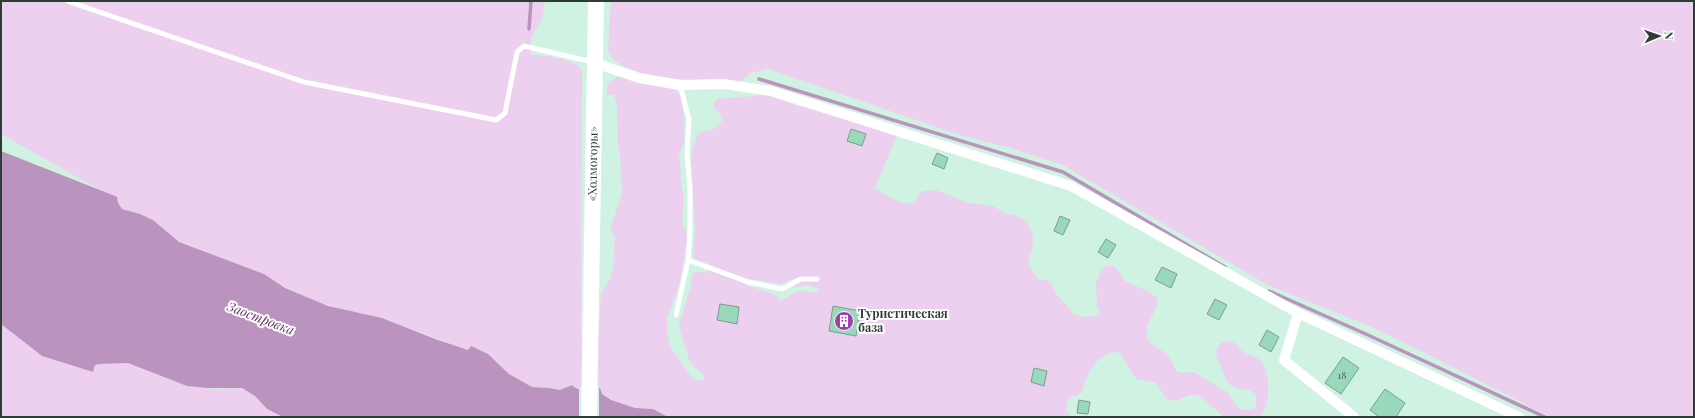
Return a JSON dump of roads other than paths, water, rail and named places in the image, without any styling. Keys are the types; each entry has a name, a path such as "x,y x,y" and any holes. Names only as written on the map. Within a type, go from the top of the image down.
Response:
{"highway":[{"name":"«Холмогоры»","path":"589,417 596,1"}],"street":[{"path":"595,63 639,78 680,85 724,84 771,91 1071,186 1298,313 1519,417"},
{"path":"1298,313 1284,360 1354,417"}],"lane":[{"path":"67,1 304,82 496,120 505,113 516,52 524,46 595,63"},
{"path":"676,315 688,260 690,230 687,154 689,119 680,85"},
{"path":"688,260 748,282 782,289 801,279 817,279"}],"water":[{"name":"Заостровка","path":"1,151 115,196 117,197 118,203 122,209 140,214 153,220 179,242 264,274 285,288 328,306 382,318 468,350 471,346 488,354 509,374 532,387 560,390 572,385 577,389 587,390 600,388 602,394 611,400 635,408 653,409 668,417 283,417 267,409 255,396 242,388 207,388 187,386 128,363 95,365 93,372 42,356 1,324"}],"waterway":[{"path":"529,29 531,1"},
{"path":"759,79 1063,172 1225,267"},
{"path":"1269,291 1545,417"}],"place":[{"name":"Туристическая база","path":"844,321"}]}
